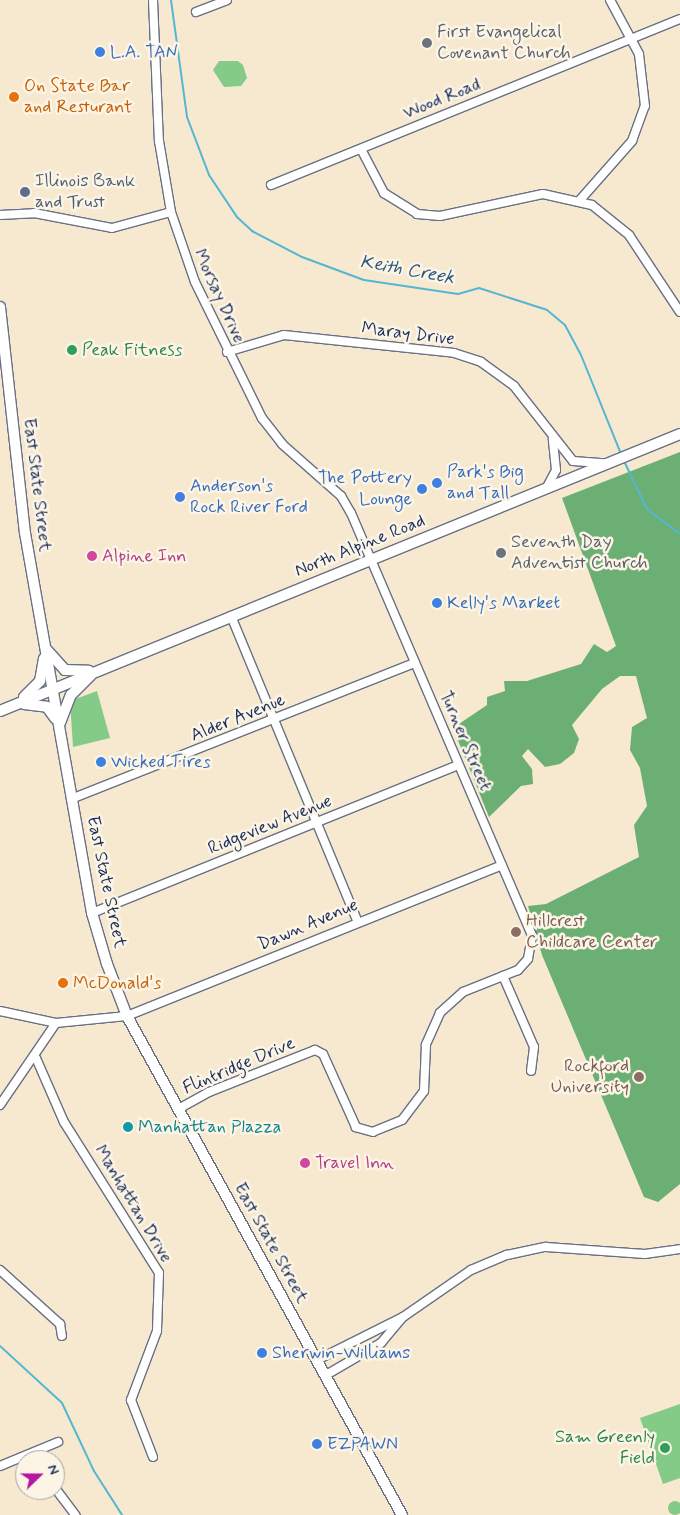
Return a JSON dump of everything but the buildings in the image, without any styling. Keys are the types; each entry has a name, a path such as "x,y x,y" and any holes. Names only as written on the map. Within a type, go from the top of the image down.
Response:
{"main road":[{"name":"East State Street","path":"0,307 23,518 92,913 128,1016 402,1515"},
{"name":"North Alpine Road","path":"0,711 680,434"},
{"path":"45,648 65,670 95,671"},
{"path":"16,704 40,681 45,648"},
{"path":"60,729 71,695 95,671"},
{"path":"16,704 47,706 60,729"}],"street":[{"name":"Morsay Drive","path":"153,0 159,141 171,212 195,282 227,352 262,418 282,444 341,496 371,559"},
{"path":"196,12 227,0"},
{"path":"580,200 626,148 641,123 645,84 632,38 610,0"},
{"name":"Wood Road","path":"270,185 680,19"},
{"path":"360,149 384,193 418,214 442,216 543,194 580,200 608,214 629,235 680,312"},
{"path":"0,215 34,213 112,228 171,212"},
{"name":"Maray Drive","path":"227,352 284,335 454,353 481,362 514,386 534,407 553,439 572,461 612,462"},
{"path":"546,489 556,470 553,439"},
{"name":"Turner Street","path":"371,559 532,936"},
{"path":"231,616 357,920"},
{"name":"Alder Avenue","path":"71,799 415,663"},
{"name":"Ridgeview Avenue","path":"92,913 458,764"},
{"name":"Dawn Avenue","path":"0,1012 56,1024 128,1016 357,920 502,865"},
{"name":"Flintridge Drive","path":"178,1109 209,1092 315,1050 323,1054 349,1120 364,1132 373,1132 402,1120 420,1101 426,1045 440,1013 463,992 503,976 528,959 532,936"},
{"path":"503,976 534,1047 531,1071"},
{"path":"0,1105 36,1058 56,1024"},
{"name":"Manhattan Drive","path":"36,1058 64,1122 159,1273 157,1331 131,1400 153,1457"},
{"path":"317,1360 403,1317 442,1287 507,1255 546,1247 645,1254 680,1249"},
{"path":"0,1270 60,1324 62,1336"},
{"path":"326,1375 381,1343 403,1317"},
{"path":"45,1450 58,1442"},
{"path":"0,1466 15,1462"},
{"path":"64,1500 75,1515"}],"green space":[{"path":"219,61 238,61 243,65 247,78 241,86 224,87 213,70"},
{"path":"680,452 680,1184 658,1202 644,1197 542,955 528,906 546,904 639,857 634,825 647,806 640,768 630,750 632,727 647,718 636,676 620,676 602,689 572,725 579,739 574,753 560,764 545,767 528,749 522,756 532,769 533,784 521,786 489,817 453,728 487,705 487,697 505,691 504,681 527,681 581,664 594,644 607,652 616,646 562,498"},
{"path":"97,691 110,738 73,747 70,701"},
{"name":"Sam Greenly Field","path":"680,1404 680,1478 663,1484 640,1418"},
{"path":"675,1501 680,1503 682,1508 680,1513 675,1515 670,1513 668,1508 670,1503"}],"waterway":[{"name":"Keith Creek","path":"171,0 187,117 209,175 237,217 252,231 302,257 364,280 458,294 479,288 547,310 565,325 581,355 621,454"},
{"name":"Keith Creek","path":"624,461 647,509 680,534"},
{"path":"0,1346 62,1403 94,1471 122,1515"}],"place":[{"name":"First Evangelical Covenant Church","path":"427,43"},
{"name":"L.A. TAN","path":"100,52"},
{"name":"On State Bar and Resturant","path":"14,97"},
{"name":"Illinois Bank and Trust","path":"25,192"},
{"name":"Peak Fitness","path":"72,350"},
{"name":"Park's Big and Tall","path":"437,483"},
{"name":"The Pottery Lounge","path":"422,489"},
{"name":"Anderson's Rock River Ford","path":"180,497"},
{"name":"Seventh Day Adventist Church","path":"501,553"},
{"name":"Alpine Inn","path":"92,556"},
{"name":"Kelly's Market","path":"437,603"},
{"name":"Wicked Tires","path":"101,762"},
{"name":"Hillcrest Childcare Center","path":"516,932"},
{"name":"McDonald's","path":"63,983"},
{"name":"Rockford University","path":"639,1077"},
{"name":"Manhattan Plazza","path":"128,1127"},
{"name":"Travel Inn","path":"305,1163"},
{"name":"Sherwin-Williams","path":"262,1353"},
{"name":"EZPAWN","path":"317,1444"},
{"name":"Sam Greenly Field","path":"665,1448"}]}
